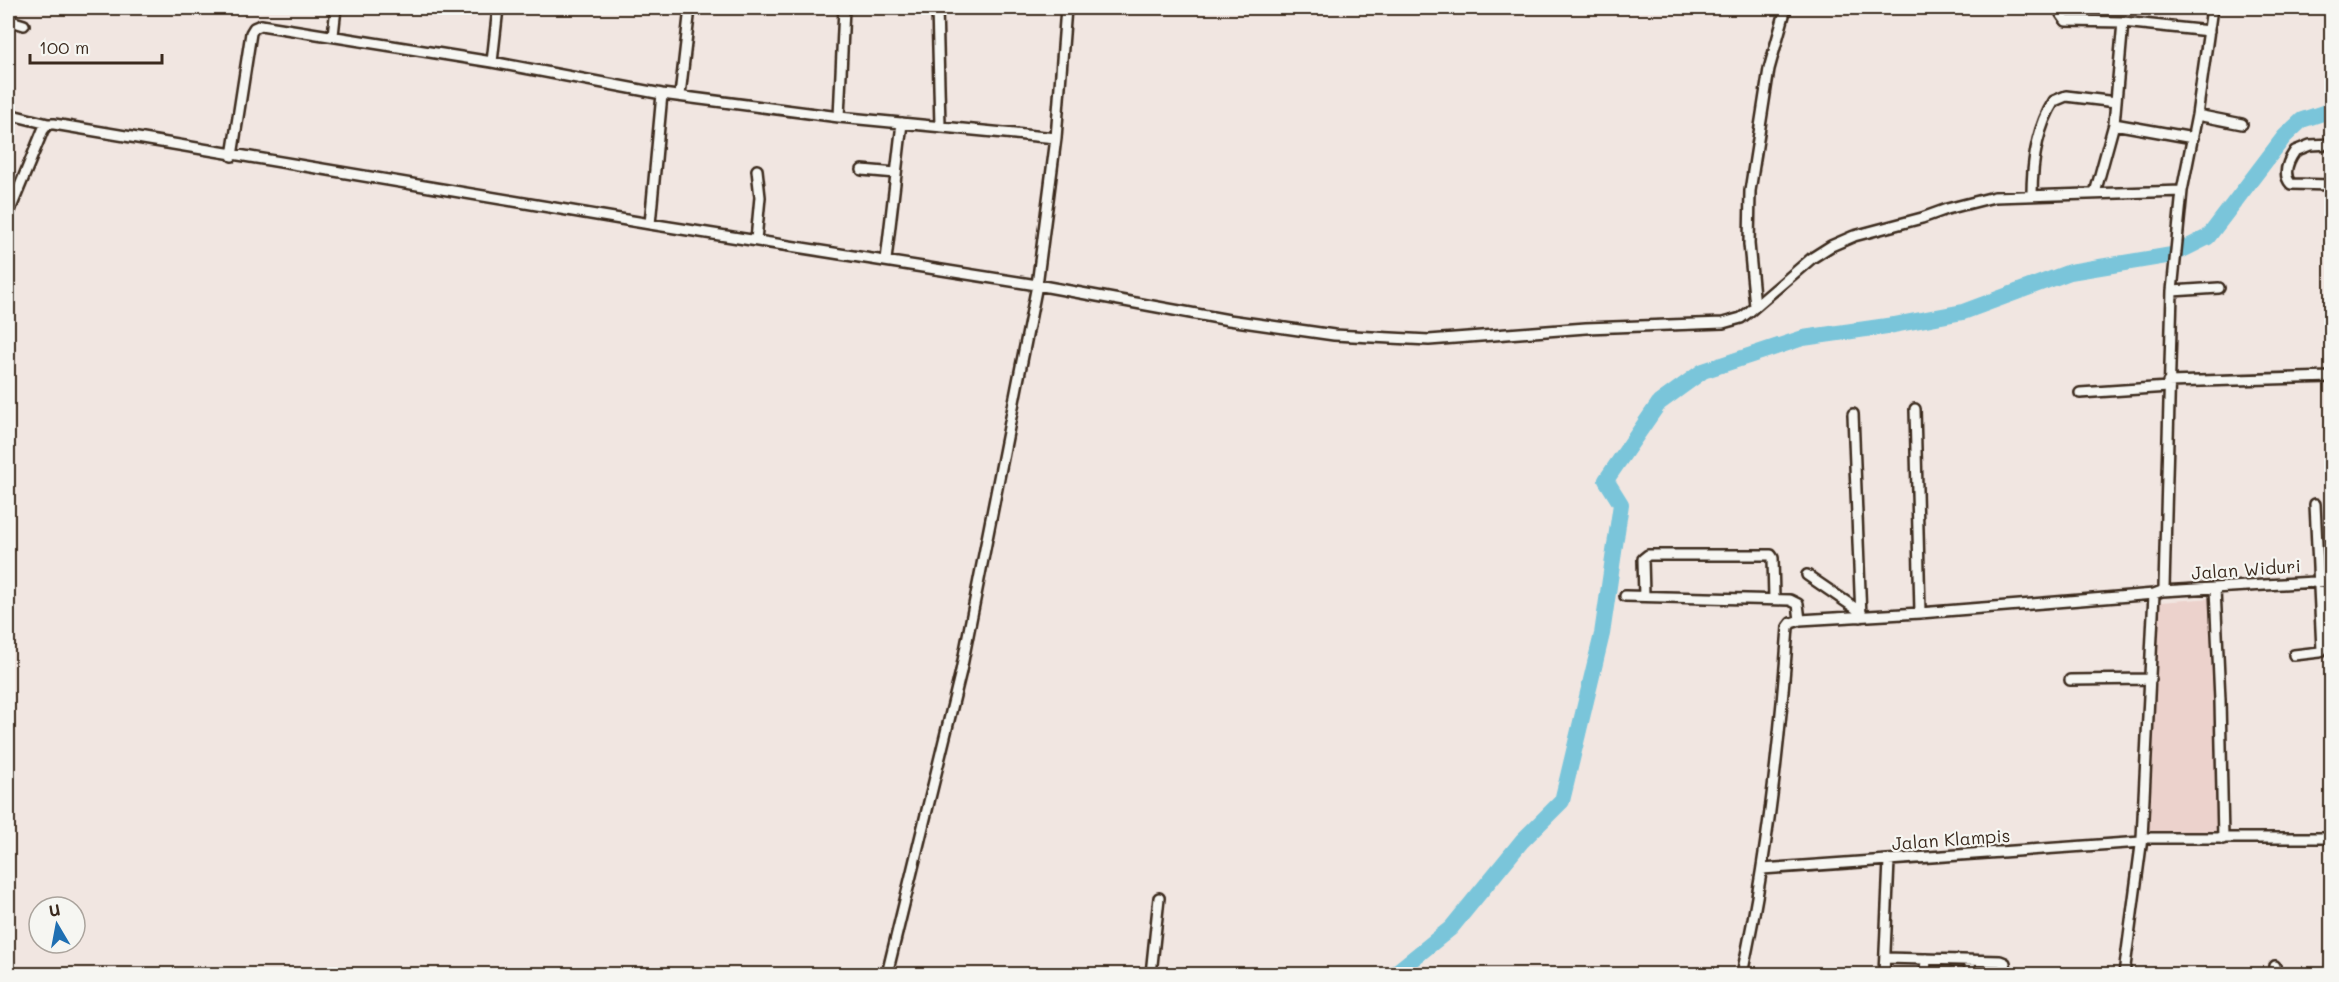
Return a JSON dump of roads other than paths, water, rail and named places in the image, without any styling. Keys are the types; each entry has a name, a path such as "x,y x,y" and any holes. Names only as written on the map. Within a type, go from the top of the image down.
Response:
{"street":[{"path":"333,35 336,8"},
{"path":"492,62 498,8"},
{"path":"680,95 690,8"},
{"path":"839,117 844,8"},
{"path":"938,8 940,126"},
{"path":"887,975 961,671 1037,285 1056,138 1066,8"},
{"path":"1755,306 1749,244 1750,191 1769,69 1786,8"},
{"path":"2061,8 2061,14 2066,21 2123,22 2209,31"},
{"path":"2124,975 2142,840 2144,775 2158,592 2164,588 2172,291 2182,191 2197,116 2212,8"},
{"path":"8,20 24,25"},
{"path":"2095,193 2114,124 2123,22"},
{"path":"232,156 251,33 254,28 261,25 492,62 662,94 839,117 1056,138"},
{"path":"650,224 662,94"},
{"path":"2032,195 2032,172 2037,149 2054,101 2066,96 2116,102"},
{"path":"8,114 48,124 232,156 886,260 1229,320 1345,336 1406,340 1466,339 1586,328 1723,323 1741,318 1819,253 1854,236 1985,198 2182,191"},
{"path":"2197,116 2242,124"},
{"path":"886,260 902,123"},
{"path":"8,215 43,130 48,124"},
{"path":"2114,124 2193,138"},
{"path":"2331,144 2310,145 2295,151 2288,163 2286,176 2291,184 2331,185"},
{"path":"756,240 760,197 757,170"},
{"path":"862,170 896,173"},
{"path":"2172,291 2219,288"},
{"path":"2080,393 2168,385 2331,376"},
{"path":"1915,409 1920,613"},
{"path":"1852,414 1861,615"},
{"path":"2294,655 2322,652 2315,504"},
{"path":"1644,596 1643,560 1648,555 1771,555 1774,598"},
{"path":"1807,575 1861,615"},
{"name":"Jalan Widuri","path":"1800,620 1920,613 2158,592 2331,581"},
{"path":"2215,589 2223,839"},
{"path":"1625,596 1774,598 1796,602 1800,620 1794,621 1788,627 1781,727 1762,869 1742,975"},
{"path":"2070,680 2151,679"},
{"name":"Jalan Klampis","path":"1762,869 2142,840 2331,838"},
{"path":"1884,975 1889,861"},
{"path":"1151,975 1159,898"},
{"path":"1885,957 2003,962 2006,966 2006,975"},
{"path":"1925,975 1926,959"},
{"path":"1969,975 1971,961"}],"waterway":[{"path":"1394,974 1451,928 1522,841 1562,801 1602,634 1621,504 1606,480 1659,403 1703,371 1803,338 1963,312 2070,272 2172,255 2208,237 2284,137 2302,120 2332,110"}]}
